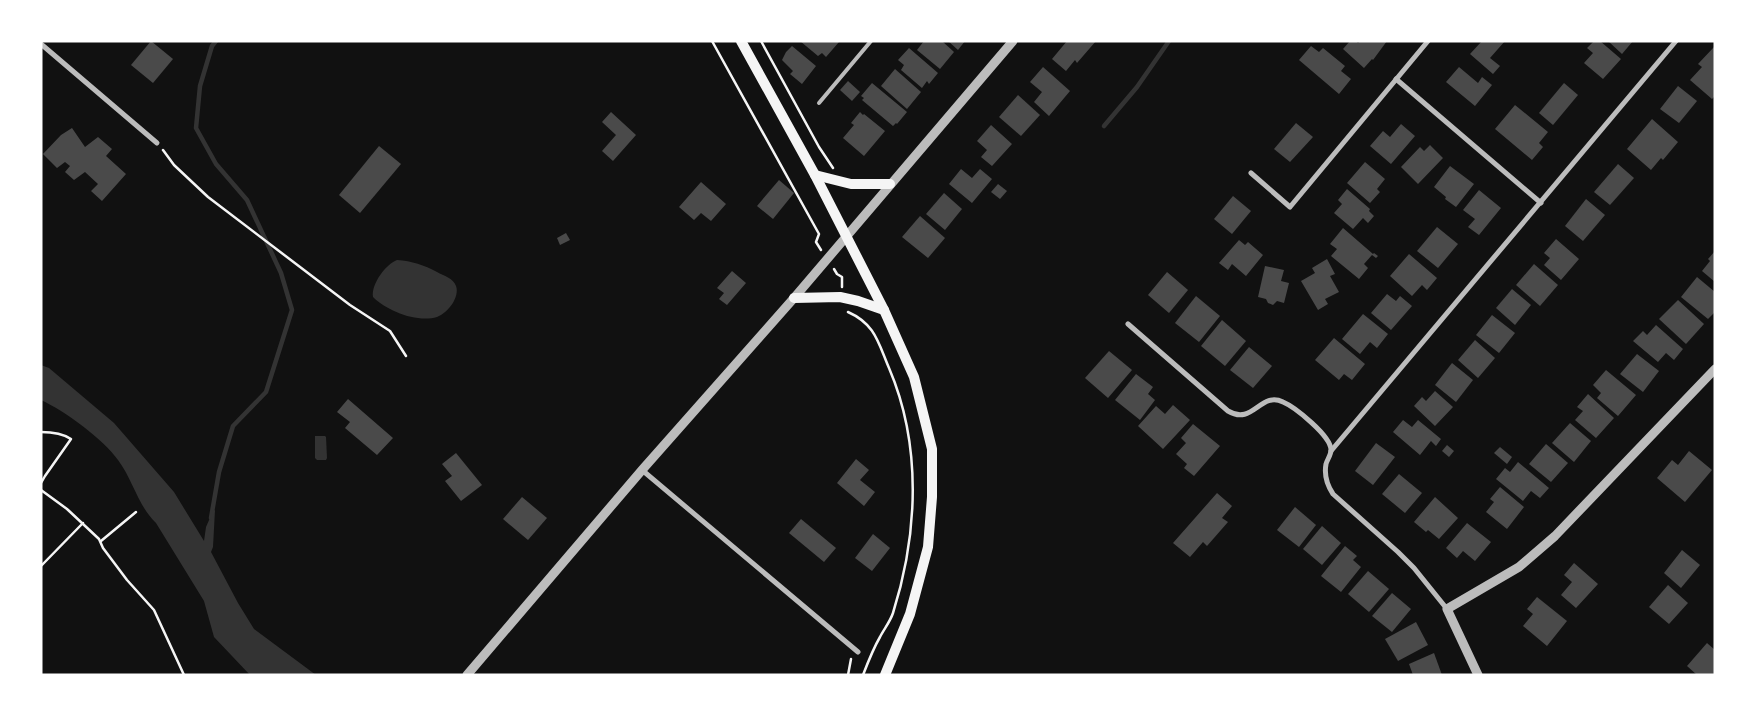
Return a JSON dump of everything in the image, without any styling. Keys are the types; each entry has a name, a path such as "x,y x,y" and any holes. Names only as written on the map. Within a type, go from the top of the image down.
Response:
{"main road":[{"path":"741,41 815,175 884,310 914,377 932,449 932,497 928,547 910,614 885,675"},
{"path":"815,175 851,184 890,184"},
{"path":"794,298 840,297 884,310"}],"street":[{"path":"467,675 642,470 794,298 1012,41"},
{"path":"1250,173 1290,207 1428,41"},
{"path":"1478,675 1447,609 1414,568 1398,552 1332,494 1326,482 1326,466 1331,451 1676,41"},
{"path":"41,44 158,143"},
{"path":"1396,79 1541,203"},
{"path":"1128,324 1234,415 1247,415 1270,400 1284,402 1324,435 1331,451"},
{"path":"1447,609 1504,578 1534,556 1715,369"},
{"path":"642,470 856,651"}],"lane":[{"path":"819,103 871,41"}],"path":[{"path":"712,41 819,234 816,242 818,246"},
{"path":"761,41 819,147 835,169"},
{"path":"158,143 174,165 208,197 350,305 390,331 406,356"},
{"path":"837,274 843,276 842,287"},
{"path":"846,311 860,317 871,327 885,358 903,406 912,468 912,522 906,566 892,616 880,637 863,675"},
{"path":"41,432 66,435 71,439 41,483"},
{"path":"41,490 67,509 101,541 103,548 127,580 154,610 184,675"},
{"path":"101,541 136,512"},
{"path":"41,566 83,523"},
{"path":"848,675 849,663 856,651"}],"shaded area":[{"path":"397,260 423,265 453,281 457,290 455,300 445,312 437,317 412,317 386,307 373,297 374,286 380,275"},
{"path":"41,365 49,368 114,423 174,492 204,541 206,527 215,510 213,547 211,552 238,603 254,629 316,675 250,675 214,637 204,601 156,523 140,501 118,460 103,443 83,426 41,400"},
{"path":"315,436 326,437 326,460 317,460 315,458"}],"building":[{"path":"151,41 173,59 153,83 131,65"},
{"path":"800,41 839,42 826,57 822,53 818,56"},
{"path":"924,41 942,41 954,52 940,69 917,50"},
{"path":"948,41 965,41 958,50"},
{"path":"1067,41 1096,41 1077,63 1075,60 1066,71 1052,59"},
{"path":"1350,41 1358,43 1360,41 1387,41 1373,60 1364,68 1343,49"},
{"path":"1482,41 1505,41 1490,58 1500,66 1493,74 1470,54"},
{"path":"1594,41 1600,41 1621,59 1603,79 1584,63 1593,53 1587,48"},
{"path":"1608,41 1633,41 1622,54"},
{"path":"792,46 816,66 802,84 790,74 793,71 782,60"},
{"path":"1311,46 1319,52 1323,48 1345,66 1341,71 1351,79 1339,94 1299,60"},
{"path":"1714,47 1715,96 1712,99 1690,80 1702,67 1698,64"},
{"path":"909,48 938,73 929,84 927,81 922,88 901,70 904,65 898,60"},
{"path":"1043,67 1070,91 1049,116 1034,102 1042,92 1030,82"},
{"path":"1459,67 1478,83 1482,77 1492,85 1475,106 1446,82"},
{"path":"895,69 921,92 907,109 881,86"},
{"path":"848,81 860,92 852,101 840,90"},
{"path":"872,83 907,112 897,124 893,126 862,100 864,98 861,96"},
{"path":"1564,83 1578,95 1553,125 1539,113"},
{"path":"1678,86 1697,101 1679,123 1660,109"},
{"path":"1018,95 1040,115 1021,136 999,117"},
{"path":"1515,105 1548,132 1539,143 1543,147 1532,160 1495,129"},
{"path":"611,112 636,135 613,161 602,151 616,135 602,122"},
{"path":"860,112 885,131 864,156 843,138 854,125 851,123"},
{"path":"1652,119 1678,142 1663,160 1661,158 1651,170 1627,149"},
{"path":"1296,123 1313,137 1290,162 1274,149"},
{"path":"1401,124 1415,136 1391,164 1370,146 1383,131 1390,137"},
{"path":"991,125 1012,144 992,166 981,157 987,150 977,141"},
{"path":"72,128 85,147 98,137 112,149 106,156 126,174 102,201 91,191 98,184 85,172 74,180 65,172 70,166 65,162 57,168 43,154 61,135"},
{"path":"1430,145 1443,158 1418,184 1401,167 1420,147 1424,151"},
{"path":"379,146 401,164 360,213 339,195"},
{"path":"1365,162 1385,179 1377,189 1380,192 1370,203 1347,183"},
{"path":"1618,164 1634,178 1610,205 1594,192"},
{"path":"1450,166 1474,184 1456,207 1434,187"},
{"path":"961,169 972,178 980,169 992,179 972,203 949,184"},
{"path":"779,180 794,193 773,219 757,206"},
{"path":"701,182 726,204 711,221 701,213 694,220 679,207"},
{"path":"998,184 1007,191 1000,199 991,192"},
{"path":"1347,189 1370,209 1369,211 1374,216 1368,223 1363,218 1353,229 1334,213 1342,204 1338,200"},
{"path":"1479,190 1501,208 1479,235 1468,227 1475,219 1463,210"},
{"path":"944,193 962,209 945,230 926,214"},
{"path":"1233,196 1251,211 1232,234 1214,219"},
{"path":"1586,199 1605,215 1583,241 1565,226"},
{"path":"920,216 945,238 928,258 902,237"},
{"path":"1437,227 1458,244 1438,268 1417,251"},
{"path":"1343,228 1373,254 1378,256 1376,258 1372,255 1364,264 1368,268 1359,279 1331,256 1337,249 1330,244"},
{"path":"566,233 570,240 560,245 557,238"},
{"path":"1556,239 1579,259 1561,280 1544,265 1550,258 1544,253"},
{"path":"1239,240 1245,245 1248,242 1263,255 1246,276 1232,264 1228,270 1219,263"},
{"path":"1715,251 1715,282 1702,271 1710,261 1708,259"},
{"path":"1409,254 1437,278 1427,290 1422,285 1412,296 1390,276"},
{"path":"1327,259 1335,274 1330,276 1339,292 1325,299 1328,304 1318,310 1301,281 1315,273 1312,268"},
{"path":"1534,264 1558,285 1540,306 1516,285"},
{"path":"1265,266 1284,270 1281,281 1289,283 1284,303 1277,301 1273,305 1268,303 1266,299 1258,297"},
{"path":"732,271 746,283 727,305 719,299 724,293 717,288"},
{"path":"1167,272 1188,290 1169,313 1148,295"},
{"path":"1697,277 1715,292 1715,312 1708,319 1681,297"},
{"path":"1512,289 1531,305 1515,325 1496,308"},
{"path":"1387,294 1396,301 1400,296 1412,306 1391,330 1371,313"},
{"path":"1196,296 1220,316 1199,342 1175,323"},
{"path":"1678,300 1704,324 1686,344 1659,319"},
{"path":"1363,314 1388,334 1377,348 1370,342 1360,354 1342,339"},
{"path":"1492,315 1515,333 1499,353 1476,335"},
{"path":"1222,320 1246,341 1225,366 1201,346"},
{"path":"1656,325 1683,349 1674,360 1666,353 1658,362 1633,341 1643,331 1647,335"},
{"path":"1334,338 1365,364 1352,380 1344,374 1339,380 1315,360"},
{"path":"1475,340 1495,358 1478,378 1458,360"},
{"path":"1249,347 1272,366 1253,388 1230,370"},
{"path":"1109,351 1132,370 1108,398 1085,378"},
{"path":"1637,354 1659,371 1643,392 1620,374"},
{"path":"1452,363 1473,380 1456,402 1435,385"},
{"path":"1606,370 1636,395 1618,416 1597,398 1601,393 1593,385"},
{"path":"1136,374 1153,387 1148,394 1155,400 1140,420 1115,400"},
{"path":"1435,391 1453,407 1435,426 1414,406 1422,397 1426,401"},
{"path":"1588,394 1614,418 1596,438 1575,420 1583,411 1577,407"},
{"path":"348,399 393,438 377,455 345,428 350,422 337,412"},
{"path":"1173,405 1190,420 1163,449 1138,426 1156,406 1165,414"},
{"path":"1403,420 1412,427 1418,420 1441,439 1436,446 1431,441 1420,455 1393,432"},
{"path":"1570,423 1591,441 1574,462 1552,443"},
{"path":"1193,424 1220,446 1194,476 1184,468 1187,464 1176,454 1186,443 1181,438"},
{"path":"1376,443 1395,457 1373,485 1355,471"},
{"path":"1546,444 1568,463 1551,482 1529,464"},
{"path":"1447,445 1454,451 1449,457 1442,451"},
{"path":"1500,447 1512,457 1507,464 1494,453"},
{"path":"1689,451 1712,470 1685,502 1657,478 1672,460 1678,465"},
{"path":"456,453 482,485 461,501 445,481 452,476 442,464"},
{"path":"856,459 869,470 860,480 875,492 864,506 837,483"},
{"path":"1518,462 1549,488 1540,498 1531,491 1523,501 1496,479 1505,468 1510,472"},
{"path":"1399,474 1422,493 1405,513 1382,494"},
{"path":"1500,487 1524,507 1507,529 1486,512 1494,502 1490,499"},
{"path":"1217,493 1232,506 1222,518 1228,522 1207,546 1203,542 1190,557 1173,543"},
{"path":"522,497 547,518 528,540 503,519"},
{"path":"1435,497 1458,518 1439,539 1428,530 1426,532 1414,522"},
{"path":"1295,507 1316,525 1299,547 1277,530"},
{"path":"801,519 836,548 824,562 789,533"},
{"path":"1467,523 1491,542 1475,561 1463,551 1457,558 1446,548"},
{"path":"1322,526 1341,543 1322,565 1303,549"},
{"path":"873,534 890,548 872,571 855,558"},
{"path":"1345,546 1357,556 1353,560 1361,567 1341,592 1321,576"},
{"path":"1682,550 1700,565 1681,588 1664,573"},
{"path":"1574,563 1598,584 1576,608 1561,595 1572,582 1564,575"},
{"path":"1368,571 1389,589 1369,612 1348,594"},
{"path":"1668,585 1688,603 1669,624 1649,607"},
{"path":"1392,593 1411,609 1392,632 1372,616"},
{"path":"1537,597 1567,621 1547,646 1523,626 1533,614 1527,609"},
{"path":"1416,622 1428,645 1398,661 1385,639"},
{"path":"1707,643 1715,650 1715,675 1697,675 1687,666"},
{"path":"1434,653 1442,675 1413,675 1409,664"}],"waterway":[{"path":"211,518 219,472 233,426 266,392 292,310 281,273 247,200 216,164 196,128 200,86 212,46 216,41"},
{"path":"1104,126 1137,87 1169,41"}]}
